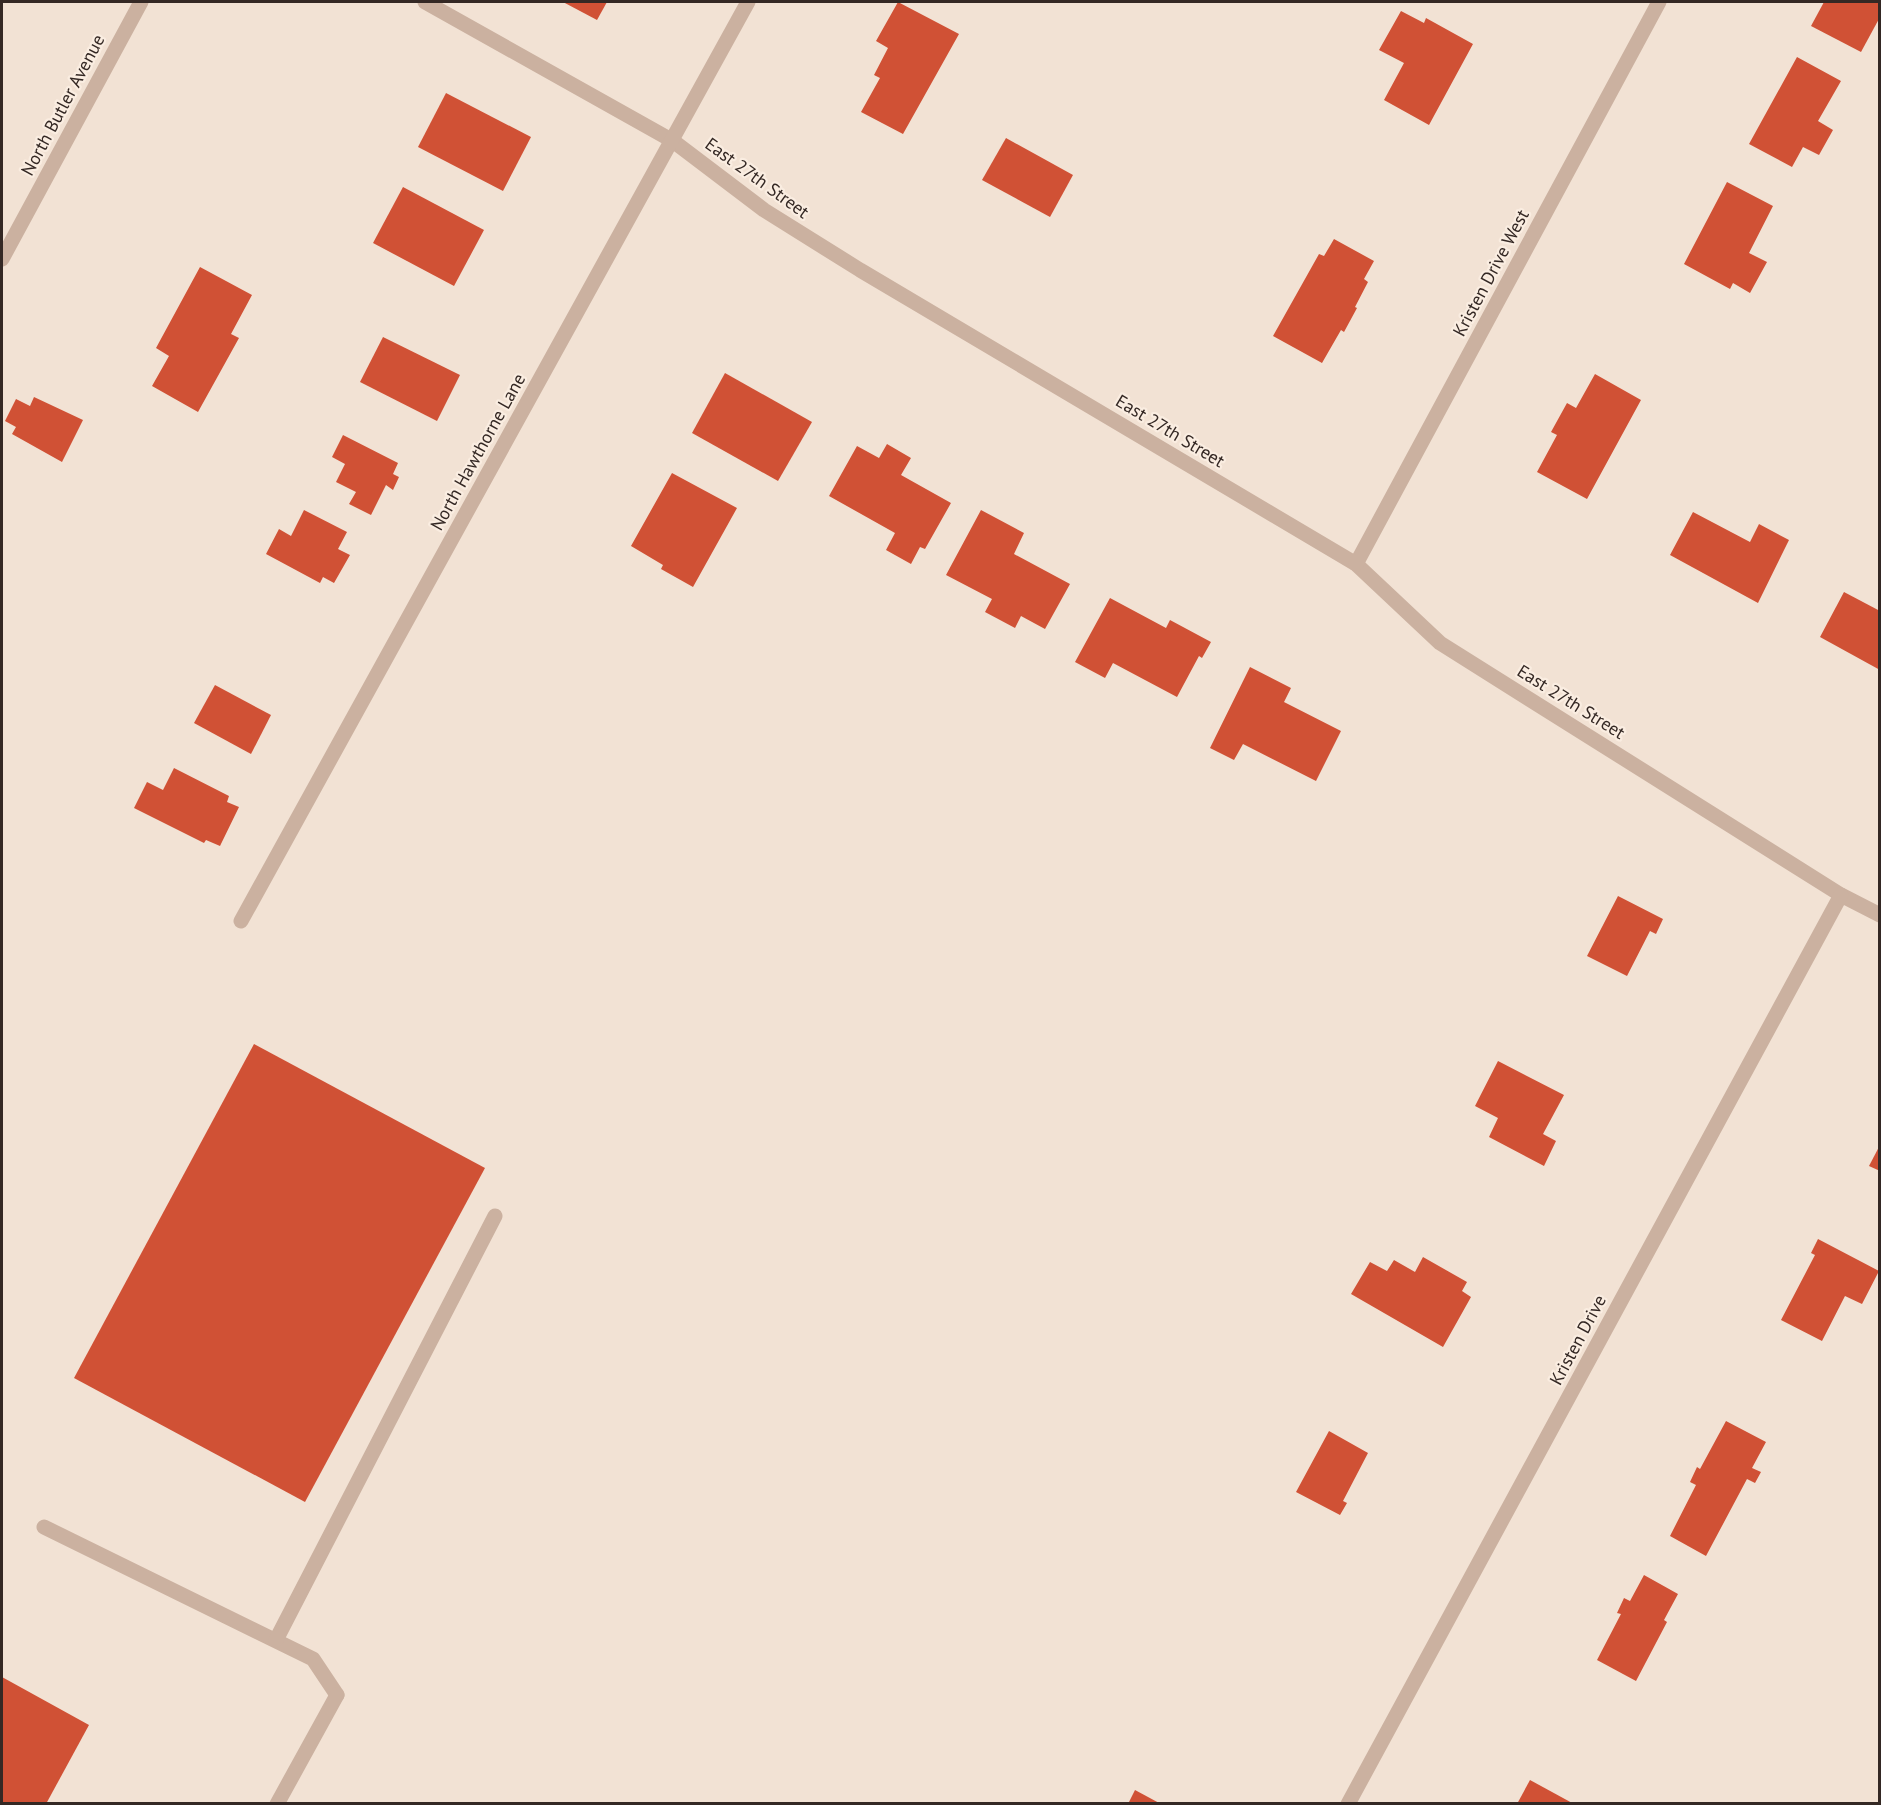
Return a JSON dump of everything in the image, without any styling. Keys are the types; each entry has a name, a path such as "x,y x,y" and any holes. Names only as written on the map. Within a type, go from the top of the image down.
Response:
{"street":[{"name":"North Butler Avenue","path":"2,259 141,2"},
{"name":"East 27th Street","path":"425,2 673,141 764,210 860,270 1356,564 1440,643 1841,895 1880,915"},
{"name":"North Hawthorne Lane","path":"241,921 748,2"},
{"name":"Kristen Drive West","path":"1356,564 1659,2"},
{"name":"Kristen Drive","path":"1348,1803 1841,895"},
{"path":"276,1640 495,1216"},
{"path":"45,1527 313,1659 337,1695 277,1803"}],"building":[{"path":"563,2 607,2 597,20"},
{"path":"898,2 959,34 903,134 861,112 880,78 874,75 888,48 876,41"},
{"path":"1824,2 1880,2 1880,17 1861,52 1811,26"},
{"path":"1401,11 1424,23 1426,18 1473,44 1429,125 1384,100 1404,63 1379,50"},
{"path":"1797,57 1841,81 1818,121 1833,130 1819,155 1803,147 1792,167 1749,144"},
{"path":"446,93 531,137 503,191 418,147"},
{"path":"1006,138 1073,175 1050,217 982,180"},
{"path":"1727,182 1773,206 1749,253 1767,262 1750,293 1733,283 1730,289 1684,264"},
{"path":"403,187 484,230 454,286 373,243"},
{"path":"1334,239 1374,261 1364,279 1368,282 1355,307 1357,308 1344,332 1341,330 1322,363 1273,336 1319,254 1324,256"},
{"path":"200,267 252,295 231,334 239,338 198,412 152,386 169,356 156,348"},
{"path":"383,337 460,375 437,421 360,382"},
{"path":"725,373 812,422 778,481 692,433"},
{"path":"1595,374 1641,400 1587,499 1537,472 1557,435 1551,432 1567,403 1576,408"},
{"path":"34,397 83,420 62,462 12,434 16,427 5,421 16,399 30,406"},
{"path":"343,435 398,463 393,474 399,477 393,490 386,485 371,515 349,504 356,492 336,482 345,464 332,457"},
{"path":"887,444 911,458 901,475 951,503 925,549 920,547 911,564 886,550 895,533 829,496 857,446 879,458"},
{"path":"672,473 737,508 693,587 661,569 663,565 631,546"},
{"path":"304,510 347,532 338,549 350,555 334,583 323,577 320,583 266,554 279,529 291,536"},
{"path":"981,510 1024,533 1014,554 1070,584 1045,629 1021,616 1015,628 985,612 992,599 946,575"},
{"path":"1693,512 1750,542 1759,524 1789,540 1758,603 1670,555"},
{"path":"1844,592 1880,611 1880,670 1820,637"},
{"path":"1110,598 1166,628 1170,620 1211,642 1202,658 1199,656 1177,697 1113,663 1105,678 1075,662"},
{"path":"1250,667 1291,688 1284,702 1341,731 1316,781 1243,744 1234,760 1210,748"},
{"path":"215,685 271,715 251,754 194,723"},
{"path":"174,768 229,796 227,802 239,807 220,846 206,840 204,843 134,808 147,782 163,790"},
{"path":"1618,896 1663,919 1656,934 1650,931 1627,976 1587,956"},
{"path":"254,1044 485,1168 305,1502 74,1378"},
{"path":"1498,1061 1564,1095 1543,1134 1556,1141 1544,1166 1489,1137 1498,1118 1475,1106"},
{"path":"1880,1145 1880,1171 1869,1166"},
{"path":"1818,1239 1879,1271 1862,1304 1845,1296 1822,1341 1781,1320 1815,1255 1811,1253"},
{"path":"1423,1257 1467,1282 1462,1291 1471,1297 1443,1347 1351,1294 1370,1262 1387,1271 1394,1260 1415,1272"},
{"path":"1726,1421 1766,1442 1752,1468 1761,1472 1755,1483 1747,1479 1706,1556 1670,1536 1696,1485 1690,1482 1697,1467 1700,1469"},
{"path":"1329,1431 1368,1453 1343,1501 1347,1503 1340,1515 1296,1492"},
{"path":"1644,1575 1678,1594 1664,1620 1667,1622 1636,1681 1597,1660 1621,1614 1617,1613 1624,1598 1630,1601"},
{"path":"2,1677 89,1725 46,1804 2,1804"},
{"path":"1530,1780 1574,1804 1517,1804"},
{"path":"1135,1790 1161,1804 1128,1804"}]}
